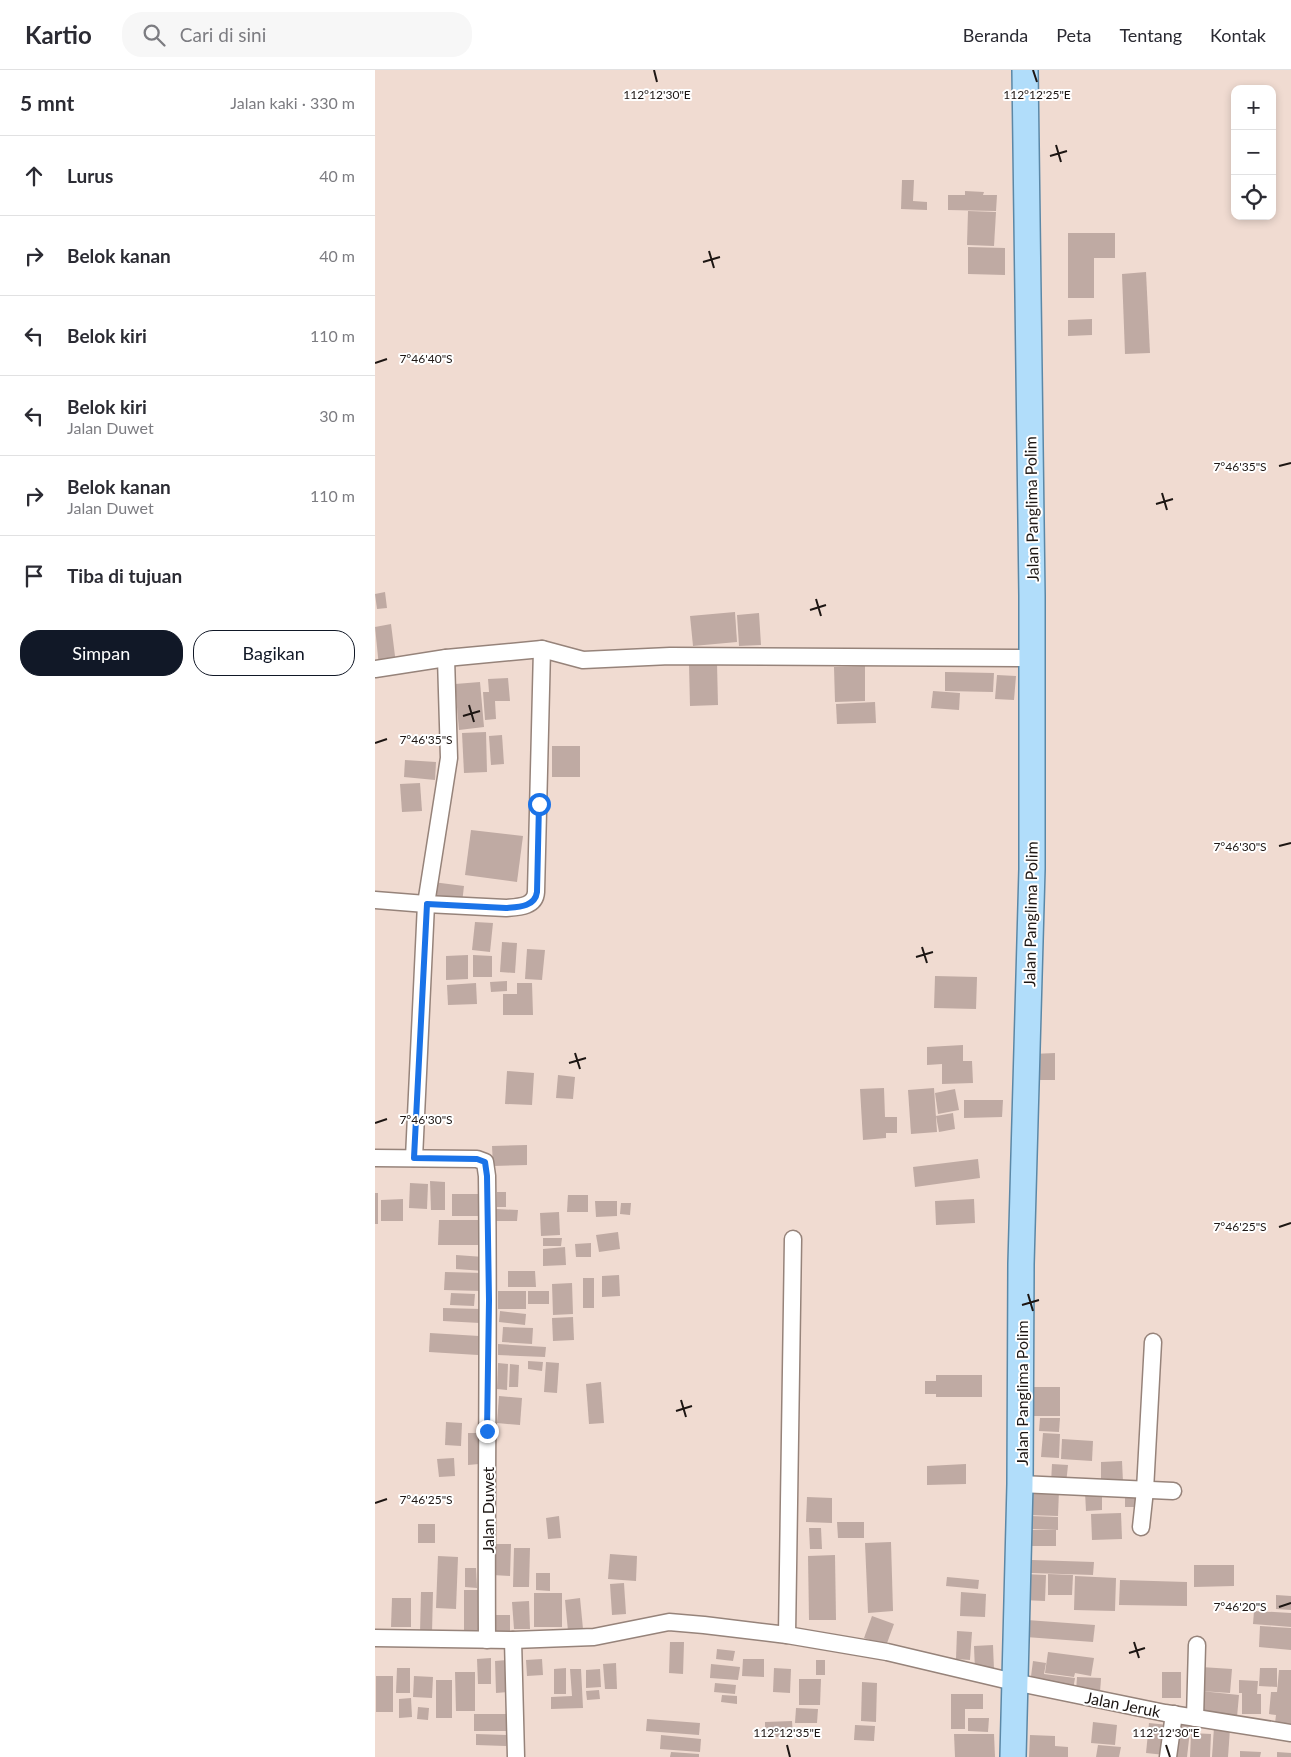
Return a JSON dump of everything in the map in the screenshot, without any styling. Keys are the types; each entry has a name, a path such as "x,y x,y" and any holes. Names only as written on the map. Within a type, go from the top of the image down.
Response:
{"main road":[{"name":"Jalan Panglima Polim","path":"1013,1757 1020,1484 1021,1264 1031,869 1032,658 1025,70"}],"street":[{"path":"375,900 506,908 531,903 536,897 542,649"},
{"path":"375,669 445,658 542,649 583,660 670,656 1032,658"},
{"path":"414,1158 427,904 449,758 445,658"},
{"name":"Jalan Duwet","path":"375,1158 477,1159 485,1162 486,1166 489,1300 487,1381 487,1640"},
{"path":"787,1635 793,1239"},
{"path":"1141,1527 1145,1490 1153,1342"},
{"path":"1020,1484 1173,1491"},
{"name":"Jalan Jeruk","path":"375,1638 513,1640 594,1637 669,1622 787,1635 887,1652 1014,1682 1195,1718 1291,1733"},
{"path":"513,1640 516,1757"},
{"path":"1195,1718 1197,1645"},
{"path":"1168,1757 1174,1714"}],"building":[{"path":"902,180 914,180 913,201 927,202 927,210 901,209"},
{"path":"965,191 984,192 983,195 997,195 996,211 948,210 948,195 965,195"},
{"path":"968,211 996,212 994,246 967,245"},
{"path":"1068,233 1115,233 1115,258 1094,258 1094,298 1068,298"},
{"path":"968,247 1005,248 1005,275 968,274"},
{"path":"1146,272 1150,353 1125,354 1122,274"},
{"path":"1092,319 1092,335 1068,336 1068,320"},
{"path":"385,592 387,608 377,609 375,594"},
{"path":"735,612 737,642 693,646 690,616"},
{"path":"759,613 761,645 739,646 737,615"},
{"path":"391,624 396,664 379,667 375,627"},
{"path":"717,663 718,705 690,706 689,664"},
{"path":"865,666 865,701 835,702 834,667"},
{"path":"945,672 994,673 993,692 945,691"},
{"path":"997,675 1016,676 1014,700 995,699"},
{"path":"508,678 510,701 495,701 496,719 485,720 483,692 489,692 488,679"},
{"path":"480,682 484,727 459,730 455,684"},
{"path":"933,691 960,693 959,710 931,708"},
{"path":"875,702 876,723 837,724 836,704"},
{"path":"486,732 487,772 464,773 462,733"},
{"path":"502,735 504,764 491,765 489,736"},
{"path":"552,746 580,746 580,777 552,777"},
{"path":"405,760 436,762 435,780 404,777"},
{"path":"420,783 422,811 402,812 400,784"},
{"path":"471,830 523,836 517,882 465,875"},
{"path":"433,882 464,886 462,903 431,898"},
{"path":"475,922 493,923 490,952 472,950"},
{"path":"502,942 517,943 515,973 500,972"},
{"path":"527,949 545,950 542,980 525,979"},
{"path":"468,955 468,979 446,980 446,956"},
{"path":"473,955 492,956 492,977 473,977"},
{"path":"935,976 977,977 976,1009 934,1008"},
{"path":"507,981 507,991 491,992 490,982"},
{"path":"476,983 477,1004 448,1005 447,985"},
{"path":"517,983 532,983 533,1015 503,1015 503,994 517,994"},
{"path":"963,1045 963,1061 972,1061 973,1083 942,1084 942,1064 927,1065 927,1047"},
{"path":"1055,1053 1055,1080 1033,1080 1033,1054"},
{"path":"507,1071 534,1073 532,1105 505,1104"},
{"path":"558,1075 575,1077 573,1099 556,1098"},
{"path":"884,1088 885,1117 897,1117 897,1133 886,1133 886,1138 863,1140 860,1089"},
{"path":"934,1088 937,1132 911,1134 908,1090"},
{"path":"955,1089 959,1110 938,1114 935,1093"},
{"path":"964,1100 1003,1100 1002,1117 964,1118"},
{"path":"953,1113 955,1129 939,1132 936,1116"},
{"path":"527,1145 527,1165 493,1166 492,1146"},
{"path":"978,1159 980,1178 915,1187 913,1167"},
{"path":"430,1181 445,1182 445,1210 431,1210"},
{"path":"410,1183 428,1184 427,1209 409,1208"},
{"path":"497,1192 506,1192 506,1207 497,1207"},
{"path":"375,1193 378,1193 378,1224 375,1224"},
{"path":"452,1194 480,1194 480,1216 452,1216"},
{"path":"568,1195 588,1195 588,1212 567,1212"},
{"path":"403,1199 403,1221 381,1221 381,1200"},
{"path":"974,1199 975,1223 936,1225 935,1201"},
{"path":"595,1201 617,1201 617,1216 596,1217"},
{"path":"621,1203 631,1203 630,1215 620,1214"},
{"path":"496,1209 518,1210 517,1221 495,1221"},
{"path":"559,1212 560,1235 541,1236 540,1213"},
{"path":"439,1220 479,1220 478,1245 438,1245"},
{"path":"618,1232 620,1249 599,1252 596,1235"},
{"path":"543,1238 562,1238 561,1246 543,1246"},
{"path":"591,1243 591,1257 576,1257 575,1244"},
{"path":"565,1247 566,1265 543,1266 543,1249"},
{"path":"456,1255 484,1257 484,1271 456,1269"},
{"path":"508,1271 535,1271 536,1287 508,1287"},
{"path":"445,1272 482,1273 482,1291 444,1290"},
{"path":"619,1275 620,1296 602,1297 602,1276"},
{"path":"583,1278 594,1278 594,1308 583,1308"},
{"path":"572,1283 573,1314 553,1315 552,1284"},
{"path":"498,1291 526,1291 526,1309 498,1309"},
{"path":"528,1291 549,1291 549,1304 528,1304"},
{"path":"451,1293 475,1294 474,1306 450,1305"},
{"path":"443,1308 481,1309 480,1323 443,1321"},
{"path":"500,1311 526,1314 525,1325 499,1322"},
{"path":"573,1317 574,1340 553,1341 552,1318"},
{"path":"503,1327 533,1328 532,1344 502,1342"},
{"path":"430,1333 479,1336 478,1355 429,1352"},
{"path":"498,1344 546,1347 545,1357 498,1355"},
{"path":"528,1361 543,1362 542,1371 528,1369"},
{"path":"546,1362 559,1363 557,1393 544,1392"},
{"path":"498,1363 508,1364 507,1390 497,1389"},
{"path":"510,1364 519,1365 518,1387 509,1387"},
{"path":"936,1375 982,1375 982,1397 936,1397 936,1394 925,1394 925,1381 936,1381"},
{"path":"601,1382 604,1423 589,1424 586,1384"},
{"path":"1030,1387 1060,1387 1060,1416 1031,1416"},
{"path":"499,1396 522,1398 520,1425 497,1423"},
{"path":"1040,1418 1060,1418 1059,1432 1039,1431"},
{"path":"446,1422 462,1423 461,1446 445,1445"},
{"path":"468,1433 479,1433 479,1464 468,1465"},
{"path":"1043,1433 1060,1434 1059,1458 1041,1457"},
{"path":"1062,1439 1093,1441 1092,1461 1061,1459"},
{"path":"454,1458 455,1476 439,1477 437,1459"},
{"path":"1122,1461 1123,1482 1101,1483 1101,1462"},
{"path":"966,1464 966,1484 927,1485 927,1466"},
{"path":"1052,1464 1068,1465 1066,1484 1051,1483"},
{"path":"1030,1489 1059,1490 1058,1516 1029,1515"},
{"path":"1085,1492 1102,1492 1102,1510 1086,1511"},
{"path":"1125,1494 1139,1495 1138,1507 1125,1507"},
{"path":"807,1497 832,1498 832,1523 806,1522"},
{"path":"1121,1513 1122,1539 1092,1540 1091,1514"},
{"path":"559,1516 561,1538 548,1539 546,1518"},
{"path":"1031,1516 1058,1517 1058,1530 1031,1529"},
{"path":"837,1522 864,1522 864,1538 838,1538"},
{"path":"418,1524 435,1524 435,1543 418,1543"},
{"path":"809,1528 821,1528 822,1549 810,1549"},
{"path":"1026,1530 1056,1530 1056,1546 1025,1546"},
{"path":"891,1542 893,1611 868,1613 865,1543"},
{"path":"493,1544 511,1544 510,1576 492,1575"},
{"path":"514,1548 530,1548 529,1587 513,1587"},
{"path":"610,1554 637,1556 636,1581 608,1579"},
{"path":"835,1555 836,1620 809,1620 808,1556"},
{"path":"438,1556 458,1557 456,1609 436,1608"},
{"path":"1032,1560 1094,1562 1093,1575 1031,1573"},
{"path":"1194,1565 1234,1565 1234,1586 1194,1587"},
{"path":"465,1568 476,1568 477,1588 465,1587"},
{"path":"536,1573 550,1573 550,1591 536,1590"},
{"path":"1024,1574 1046,1575 1045,1601 1022,1600"},
{"path":"1048,1574 1073,1575 1072,1595 1048,1595"},
{"path":"1075,1576 1116,1578 1115,1611 1074,1610"},
{"path":"947,1577 979,1580 978,1589 946,1586"},
{"path":"1120,1580 1187,1582 1187,1606 1119,1605"},
{"path":"624,1583 626,1614 612,1615 610,1584"},
{"path":"464,1590 482,1590 481,1636 464,1636"},
{"path":"421,1592 433,1592 432,1633 420,1633"},
{"path":"961,1592 986,1594 985,1617 960,1616"},
{"path":"534,1593 562,1593 562,1627 534,1627"},
{"path":"1276,1595 1291,1596 1291,1610 1276,1609"},
{"path":"392,1598 411,1598 411,1627 391,1627"},
{"path":"580,1598 583,1629 568,1631 565,1600"},
{"path":"529,1601 530,1629 514,1629 512,1602"},
{"path":"1254,1611 1291,1613 1291,1627 1253,1624"},
{"path":"491,1615 510,1615 510,1635 491,1635"},
{"path":"872,1616 894,1624 886,1646 864,1638"},
{"path":"1027,1620 1095,1625 1093,1642 1026,1637"},
{"path":"1260,1626 1291,1628 1291,1650 1259,1647"},
{"path":"957,1631 972,1632 970,1660 956,1659"},
{"path":"670,1642 684,1642 683,1674 669,1673"},
{"path":"993,1645 994,1670 975,1671 974,1646"},
{"path":"717,1649 735,1651 733,1661 716,1659"},
{"path":"1048,1652 1094,1658 1091,1676 1075,1673 1074,1677 1045,1673"},
{"path":"491,1658 491,1684 478,1684 477,1659"},
{"path":"542,1659 543,1675 527,1676 526,1660"},
{"path":"743,1659 764,1659 764,1677 742,1676"},
{"path":"507,1660 508,1692 496,1693 495,1661"},
{"path":"816,1660 825,1660 825,1675 816,1675"},
{"path":"1033,1661 1046,1663 1044,1674 1075,1678 1073,1690 1030,1684"},
{"path":"616,1663 617,1689 605,1689 603,1664"},
{"path":"711,1664 740,1667 738,1680 710,1678"},
{"path":"1201,1667 1232,1669 1230,1693 1201,1691 1239,1695 1237,1717 1196,1712"},
{"path":"397,1668 410,1668 410,1693 396,1693"},
{"path":"566,1668 566,1694 554,1694 554,1669"},
{"path":"774,1668 791,1669 790,1693 773,1692"},
{"path":"1260,1668 1277,1668 1277,1687 1259,1686"},
{"path":"570,1669 581,1669 583,1708 551,1709 551,1697 572,1696"},
{"path":"600,1669 601,1687 586,1688 586,1670"},
{"path":"1279,1670 1291,1670 1291,1724 1275,1723 1276,1715 1269,1714 1271,1692 1277,1692"},
{"path":"455,1672 475,1672 475,1711 456,1711"},
{"path":"1162,1672 1181,1672 1181,1698 1162,1698"},
{"path":"376,1676 393,1676 393,1712 376,1712"},
{"path":"414,1676 433,1677 432,1698 413,1697"},
{"path":"1077,1677 1101,1678 1100,1693 1076,1691"},
{"path":"799,1679 821,1679 820,1705 799,1705"},
{"path":"436,1680 452,1680 452,1718 436,1718"},
{"path":"1239,1680 1258,1681 1257,1694 1261,1694 1261,1714 1242,1714 1242,1693 1239,1693"},
{"path":"862,1682 877,1683 876,1722 861,1721"},
{"path":"715,1683 736,1685 735,1694 714,1692"},
{"path":"599,1690 600,1699 587,1700 586,1691"},
{"path":"951,1694 983,1694 983,1709 965,1709 965,1729 951,1729"},
{"path":"722,1695 737,1696 737,1704 721,1702"},
{"path":"411,1698 412,1717 399,1718 399,1699"},
{"path":"418,1707 429,1708 428,1720 417,1719"},
{"path":"796,1708 818,1709 817,1723 795,1723"},
{"path":"474,1714 508,1714 508,1731 474,1731"},
{"path":"968,1718 989,1718 988,1732 968,1731"},
{"path":"647,1719 700,1723 699,1735 646,1731"},
{"path":"792,1721 793,1737 765,1737 765,1722"},
{"path":"1177,1721 1191,1722 1187,1757 1174,1757"},
{"path":"1093,1722 1117,1725 1115,1745 1091,1743"},
{"path":"1149,1723 1168,1725 1165,1755 1146,1753"},
{"path":"855,1725 875,1726 874,1741 854,1740"},
{"path":"1214,1727 1230,1729 1228,1757 1212,1757"},
{"path":"1191,1733 1211,1734 1210,1757 1190,1757"},
{"path":"476,1734 507,1735 506,1746 476,1745"},
{"path":"954,1734 994,1734 995,1757 955,1757"},
{"path":"661,1735 701,1739 700,1752 660,1749"},
{"path":"1030,1735 1055,1736 1055,1746 1068,1747 1068,1757 1029,1757"},
{"path":"1098,1745 1121,1747 1119,1757 1096,1757"},
{"path":"1240,1751 1261,1752 1260,1757 1240,1757"},
{"path":"671,1752 699,1754 699,1757 670,1757"},
{"path":"1277,1752 1291,1753 1291,1757 1277,1757"}],"route":[{"path":"487,1431 489,1300 487,1176 485,1162 480,1159 414,1158 427,904 506,908 519,907 531,903 536,897 537,892 539,804"}]}
